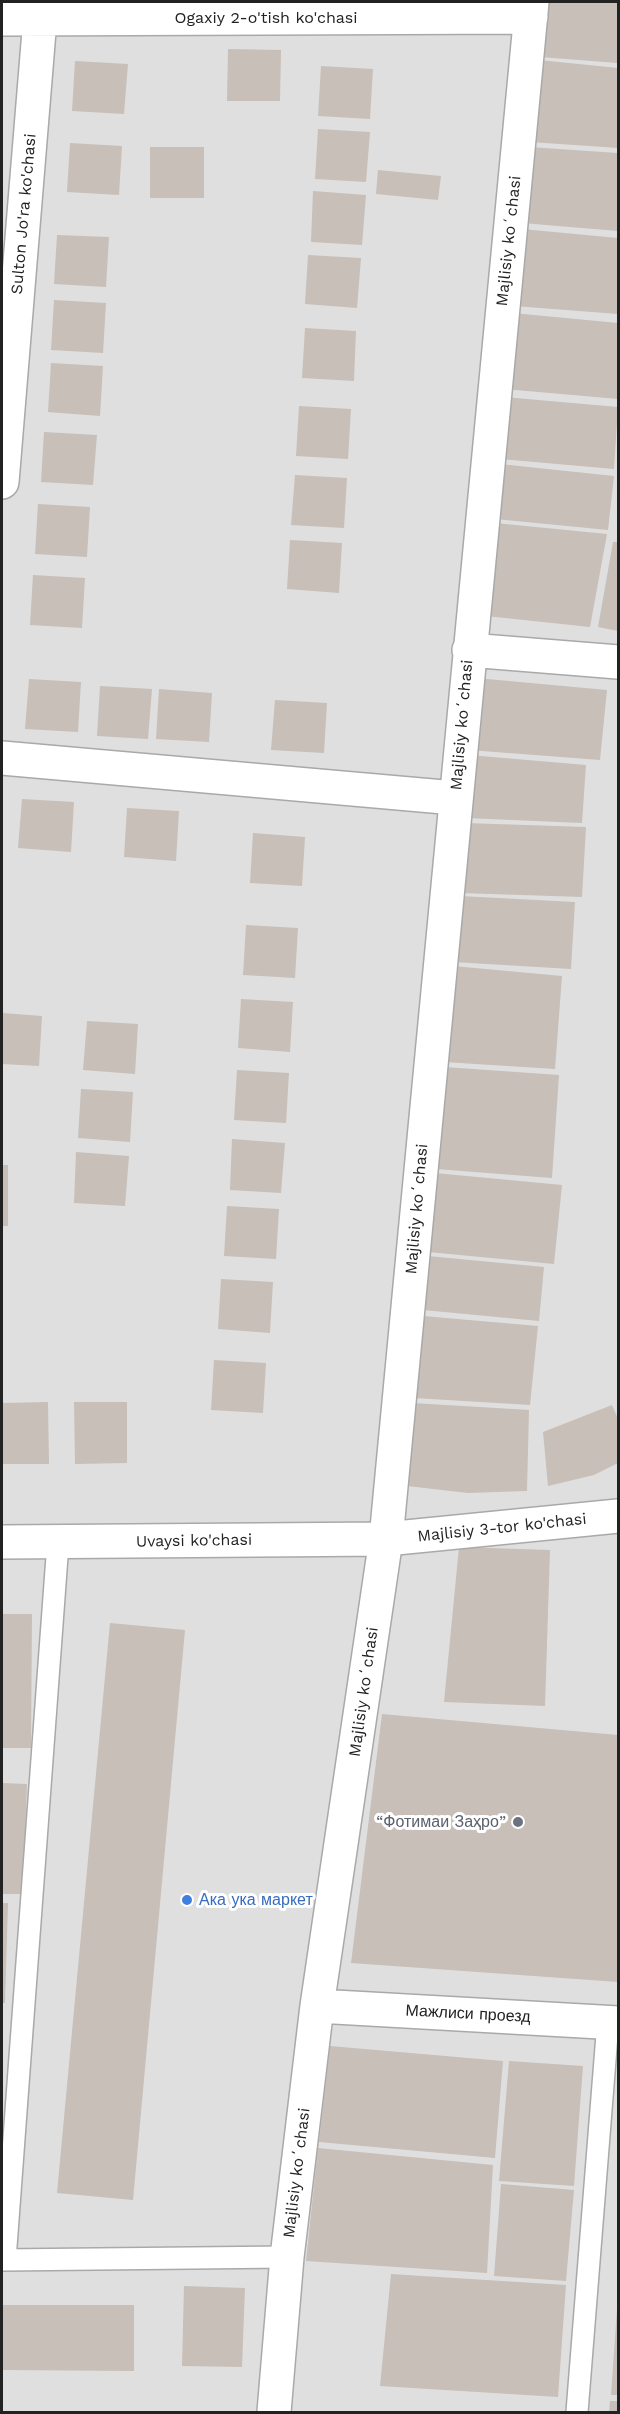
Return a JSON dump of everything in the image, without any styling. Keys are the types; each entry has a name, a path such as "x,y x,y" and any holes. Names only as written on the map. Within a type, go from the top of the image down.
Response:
{"street":[{"name":"Ogaxiy 2-o'tish ko'chasi","path":"2,19 532,9"},
{"name":"Majlisiy koʻchasi","path":"274,2412 287,2257 317,2006 386,1539 469,650 532,9"},
{"name":"Sulton Jo'ra ko'chasi","path":"2,482 5,389 40,19"},
{"path":"469,650 618,662"},
{"path":"2,758 456,798"},
{"name":"Majlisiy 3-tor ko'chasi","path":"386,1539 618,1516"},
{"name":"Uvaysi ko'chasi","path":"2,1542 386,1539"},
{"name":"Мажлиси проезд","path":"317,2006 613,2023"}],"lane":[{"path":"58,1543 3,2260 287,2257"},
{"path":"577,2412 613,2023"}],"shaded area":[{"path":"2,2 618,2 618,2412 2,2412"}],"building":[{"path":"543,2 618,2 618,63 540,57"},
{"path":"228,49 281,50 280,101 227,101"},
{"path":"539,60 618,68 618,148 530,142"},
{"path":"75,61 128,64 124,114 72,111"},
{"path":"321,66 373,69 370,119 318,116"},
{"path":"318,129 370,132 366,182 315,179"},
{"path":"70,143 122,146 119,195 67,192"},
{"path":"150,147 204,147 204,198 150,198"},
{"path":"529,147 618,153 618,231 522,223"},
{"path":"378,170 441,176 438,200 376,194"},
{"path":"313,191 366,195 362,245 311,242"},
{"path":"522,229 618,238 618,314 514,306"},
{"path":"57,235 109,237 106,287 54,284"},
{"path":"308,255 361,258 357,308 305,304"},
{"path":"54,300 106,303 103,353 51,350"},
{"path":"513,313 618,323 618,399 504,389"},
{"path":"305,328 356,331 354,381 302,378"},
{"path":"51,363 103,366 100,416 48,412"},
{"path":"504,397 618,407 614,469 500,459"},
{"path":"299,406 351,409 348,459 296,456"},
{"path":"44,432 97,435 93,485 41,482"},
{"path":"500,464 614,476 608,530 495,519"},
{"path":"295,475 347,478 344,528 291,525"},
{"path":"38,504 90,507 87,557 35,554"},
{"path":"495,523 607,534 590,627 486,616"},
{"path":"290,540 342,543 339,593 287,589"},
{"path":"613,542 618,542 618,631 598,627"},
{"path":"33,575 85,578 82,628 30,625"},
{"path":"476,678 607,690 600,760 469,750"},
{"path":"29,679 81,682 78,732 25,729"},
{"path":"100,686 152,689 148,739 97,736"},
{"path":"159,689 212,693 209,742 156,739"},
{"path":"275,700 327,703 324,753 271,750"},
{"path":"469,755 586,765 582,823 465,818"},
{"path":"22,799 74,802 71,852 18,848"},
{"path":"127,808 179,811 176,861 124,857"},
{"path":"465,823 586,827 582,897 460,893"},
{"path":"253,833 305,837 302,886 250,883"},
{"path":"460,896 575,902 571,969 453,962"},
{"path":"246,925 298,928 295,978 243,975"},
{"path":"453,966 562,976 555,1069 444,1062"},
{"path":"241,999 293,1002 290,1052 238,1048"},
{"path":"2,1013 42,1016 39,1066 2,1064"},
{"path":"87,1021 138,1024 135,1074 83,1070"},
{"path":"444,1067 559,1075 552,1178 436,1169"},
{"path":"237,1070 289,1073 286,1123 234,1120"},
{"path":"81,1089 133,1092 130,1142 78,1138"},
{"path":"232,1139 285,1143 281,1193 230,1190"},
{"path":"76,1152 129,1156 125,1206 74,1203"},
{"path":"2,1165 8,1165 8,1226 2,1226"},
{"path":"435,1173 562,1185 554,1264 428,1252"},
{"path":"227,1206 279,1209 276,1259 224,1256"},
{"path":"428,1256 544,1267 539,1321 423,1310"},
{"path":"221,1279 273,1282 270,1333 218,1329"},
{"path":"423,1316 538,1326 530,1405 414,1398"},
{"path":"214,1360 266,1363 263,1413 211,1410"},
{"path":"48,1402 49,1464 2,1464 2,1403"},
{"path":"74,1402 127,1402 127,1463 75,1464"},
{"path":"413,1403 529,1410 527,1491 468,1493 407,1486"},
{"path":"612,1405 618,1419 618,1463 594,1475 548,1486 543,1432"},
{"path":"459,1547 550,1550 545,1706 444,1702"},
{"path":"2,1614 32,1614 31,1748 2,1748"},
{"path":"110,1623 185,1630 133,2200 57,2193"},
{"path":"382,1714 618,1735 618,1982 351,1963"},
{"path":"2,1783 27,1784 23,1894 2,1894"},
{"path":"2,1903 8,1903 5,2003 2,2003"},
{"path":"330,2046 503,2061 495,2158 319,2142"},
{"path":"509,2061 583,2066 574,2186 499,2181"},
{"path":"318,2148 493,2165 487,2273 306,2261"},
{"path":"501,2184 574,2190 566,2281 494,2276"},
{"path":"391,2274 566,2285 558,2397 380,2386"},
{"path":"184,2286 245,2288 242,2367 182,2366"},
{"path":"2,2305 134,2305 134,2371 2,2370"},
{"path":"617,2309 618,2395 611,2395"},
{"path":"610,2401 618,2401 618,2412 609,2412"}],"place":[{"name":"“Фотимаи Заҳро”","path":"518,1822"},
{"name":"Ака ука маркет","path":"187,1900"}]}
